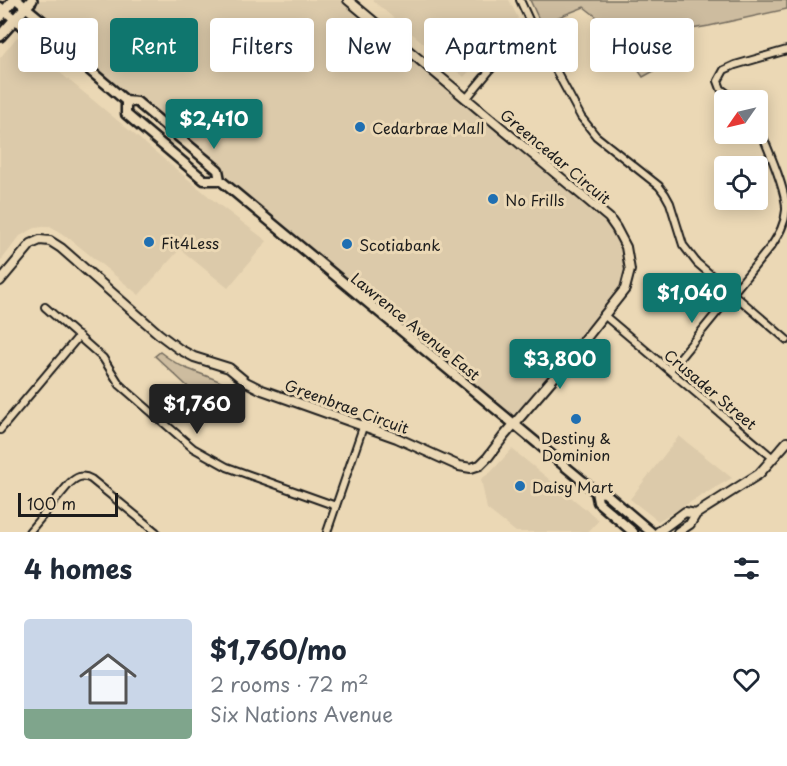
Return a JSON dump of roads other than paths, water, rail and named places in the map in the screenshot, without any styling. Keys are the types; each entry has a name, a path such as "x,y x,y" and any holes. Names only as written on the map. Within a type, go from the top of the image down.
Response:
{"main road":[{"name":"Lawrence Avenue East","path":"15,0 29,4 42,18"},
{"path":"2,12 15,0"},
{"path":"0,36 29,4"},
{"name":"Lawrence Avenue East","path":"2,12 18,22"},
{"name":"Lawrence Avenue East","path":"92,72 126,101 137,102 218,170 220,180 596,492 605,493 651,532"},
{"name":"Lawrence Avenue East","path":"126,101 126,114 167,149 204,180 220,180"},
{"name":"Lawrence Avenue East","path":"596,492 598,502 633,532"}],"street":[{"name":"Greencedar Circuit","path":"348,0 609,218 626,247 630,270 625,289 515,424"},
{"path":"520,0 528,18"},
{"path":"722,90 718,81 724,70 787,50"},
{"path":"466,99 488,72"},
{"path":"557,72 588,128 659,186 665,194 683,245 697,263 787,339"},
{"path":"670,370 772,245 784,223 787,209 786,195 766,144"},
{"name":"Greenbrae Circuit","path":"0,281 31,244 40,240 50,241 61,248 159,334 186,353 229,368 262,390 420,447 459,466 471,468 480,465 515,424"},
{"path":"45,307 103,358 120,385 193,448 227,467 336,506"},
{"name":"Crusader Street","path":"604,316 773,458"},
{"path":"0,430 79,336"},
{"path":"327,532 363,427"},
{"path":"678,532 690,524 696,514 759,474 787,442"},
{"path":"29,532 71,482 84,476 96,483 156,532"},
{"path":"658,532 685,512 696,514"}],"place":[{"name":"Cedarbrae Mall","path":"360,127"},
{"name":"No Frills","path":"493,199"},
{"name":"Fit4Less","path":"149,242"},
{"name":"Scotiabank","path":"347,244"},
{"name":"Destiny & Dominion","path":"576,419"},
{"name":"Daisy Mart","path":"520,486"}]}
